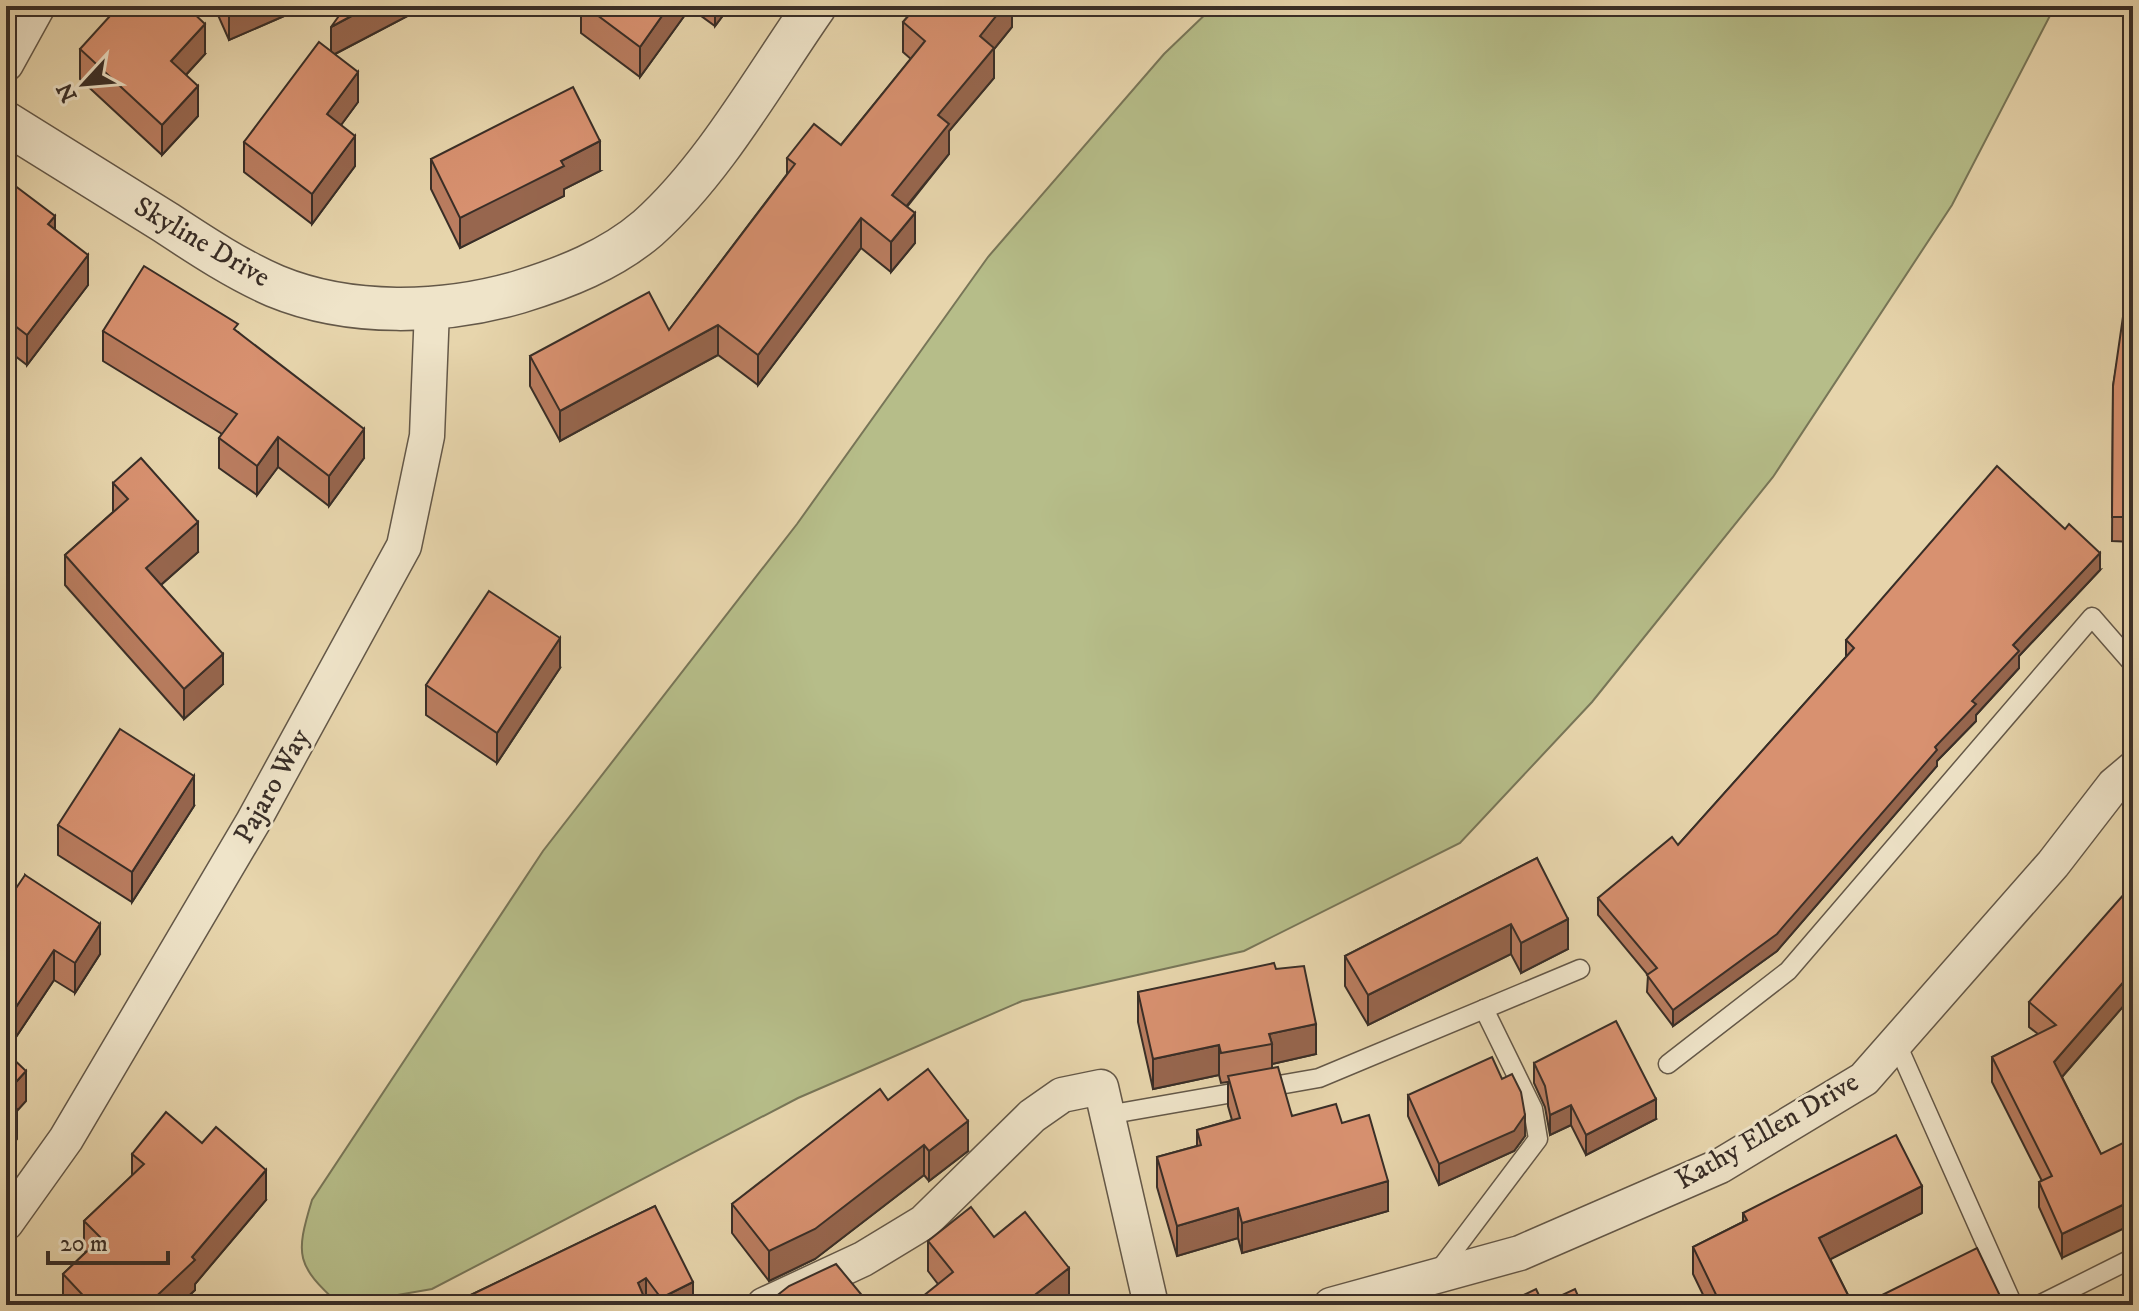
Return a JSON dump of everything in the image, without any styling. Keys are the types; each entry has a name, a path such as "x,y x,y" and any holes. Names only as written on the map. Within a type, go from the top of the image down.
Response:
{"street":[{"path":"6,64 38,6"},
{"name":"Skyline Drive","path":"6,123 225,260 277,287 344,304 432,309 494,299 556,281 596,262 647,229 693,181 815,6"},
{"name":"Pajaro Way","path":"6,1223 66,1139 253,822 404,546 427,436 432,309"},
{"name":"Kathy Ellen Drive","path":"1331,1305 1520,1253 1720,1166 1864,1079 2053,864 2114,785 2133,769"},
{"path":"764,1305 863,1259 924,1222 1032,1116 1062,1095 1101,1087 1151,1305"}],"lane":[{"path":"1668,1064 1788,971 2092,617 2133,664"},
{"path":"1107,1115 1319,1078 1580,969"},
{"path":"1435,1277 1538,1139 1533,1109 1484,1009"},
{"path":"1896,1042 2013,1305"},
{"path":"2039,1305 2133,1258"}],"green space":[{"path":"1214,6 2055,6 1952,205 1773,477 1592,702 1460,843 1244,951 1022,1001 798,1098 432,1289 340,1305 315,1280 303,1258 303,1234 312,1200 543,851 797,524 988,257 1164,54"}],"building":[{"path":"119,6 186,6 205,24 171,61 198,86 162,125 80,49"},
{"path":"346,6 370,6 331,27"},
{"path":"585,6 669,6 640,47"},
{"path":"917,6 1004,6 980,36 994,48 938,115 949,124 892,195 915,213 891,242 861,218 758,355 718,325 560,411 530,356 649,292 669,330 795,164 787,158 814,124 841,145 925,41 903,22"},
{"path":"319,42 358,72 327,114 355,136 312,194 244,142"},
{"path":"573,87 600,141 561,161 564,166 460,218 431,159"},
{"path":"10,182 55,216 48,224 88,255 27,335 6,319 6,188"},
{"path":"144,266 238,324 234,329 364,429 329,476 278,437 257,466 219,438 237,414 103,331"},
{"path":"2133,270 2133,517 2112,517 2113,386 2128,282"},
{"path":"141,458 198,522 146,568 223,654 184,689 65,555 128,499 113,483"},
{"path":"1997,466 2065,529 2069,524 2100,553 2013,645 2019,651 1972,701 1976,704 1935,747 1937,750 1777,934 1673,1010 1647,975 1657,968 1598,898 1672,837 1678,845 1854,648 1846,640"},
{"path":"489,591 560,638 497,733 426,685"},
{"path":"120,729 194,776 132,872 58,825"},
{"path":"1537,858 1568,919 1521,943 1511,924 1368,995 1345,956"},
{"path":"25,875 100,924 75,963 54,950 6,1022 6,903"},
{"path":"2133,884 2133,971 2054,1062 2101,1154 2133,1138 2133,1200 2062,1234 2039,1182 2052,1176 1992,1057 2056,1025 2029,1002"},
{"path":"1274,963 1276,969 1304,966 1316,1024 1269,1034 1272,1044 1221,1053 1219,1045 1153,1059 1138,992"},
{"path":"1616,1021 1656,1099 1586,1135 1571,1105 1550,1115 1545,1086 1534,1063"},
{"path":"6,1052 26,1071 6,1093"},
{"path":"1492,1057 1502,1079 1512,1074 1521,1092 1525,1115 1514,1131 1439,1164 1408,1095"},
{"path":"1278,1067 1292,1116 1336,1104 1342,1123 1369,1115 1388,1181 1242,1223 1238,1208 1177,1226 1157,1157 1201,1145 1197,1130 1240,1118 1228,1076"},
{"path":"928,1069 968,1121 929,1151 924,1145 815,1229 769,1251 732,1204 880,1089 888,1100"},
{"path":"6,1098 17,1109 6,1121"},
{"path":"166,1112 202,1143 216,1127 266,1170 192,1257 195,1260 147,1305 92,1305 63,1274 101,1238 84,1221 144,1164 132,1154"},
{"path":"1896,1135 1922,1186 1819,1238 1853,1305 1721,1305 1693,1247 1747,1220 1743,1213"},
{"path":"655,1206 693,1282 661,1298 646,1278 638,1283 646,1305 450,1305"},
{"path":"971,1207 994,1237 1025,1212 1069,1268 1022,1305 912,1305 953,1272 928,1241"},
{"path":"1977,1248 2002,1300 1991,1305 1862,1305"},
{"path":"836,1264 870,1305 765,1305 789,1286"},
{"path":"1536,1289 1543,1304 1575,1289 1582,1305 1503,1305"}]}
